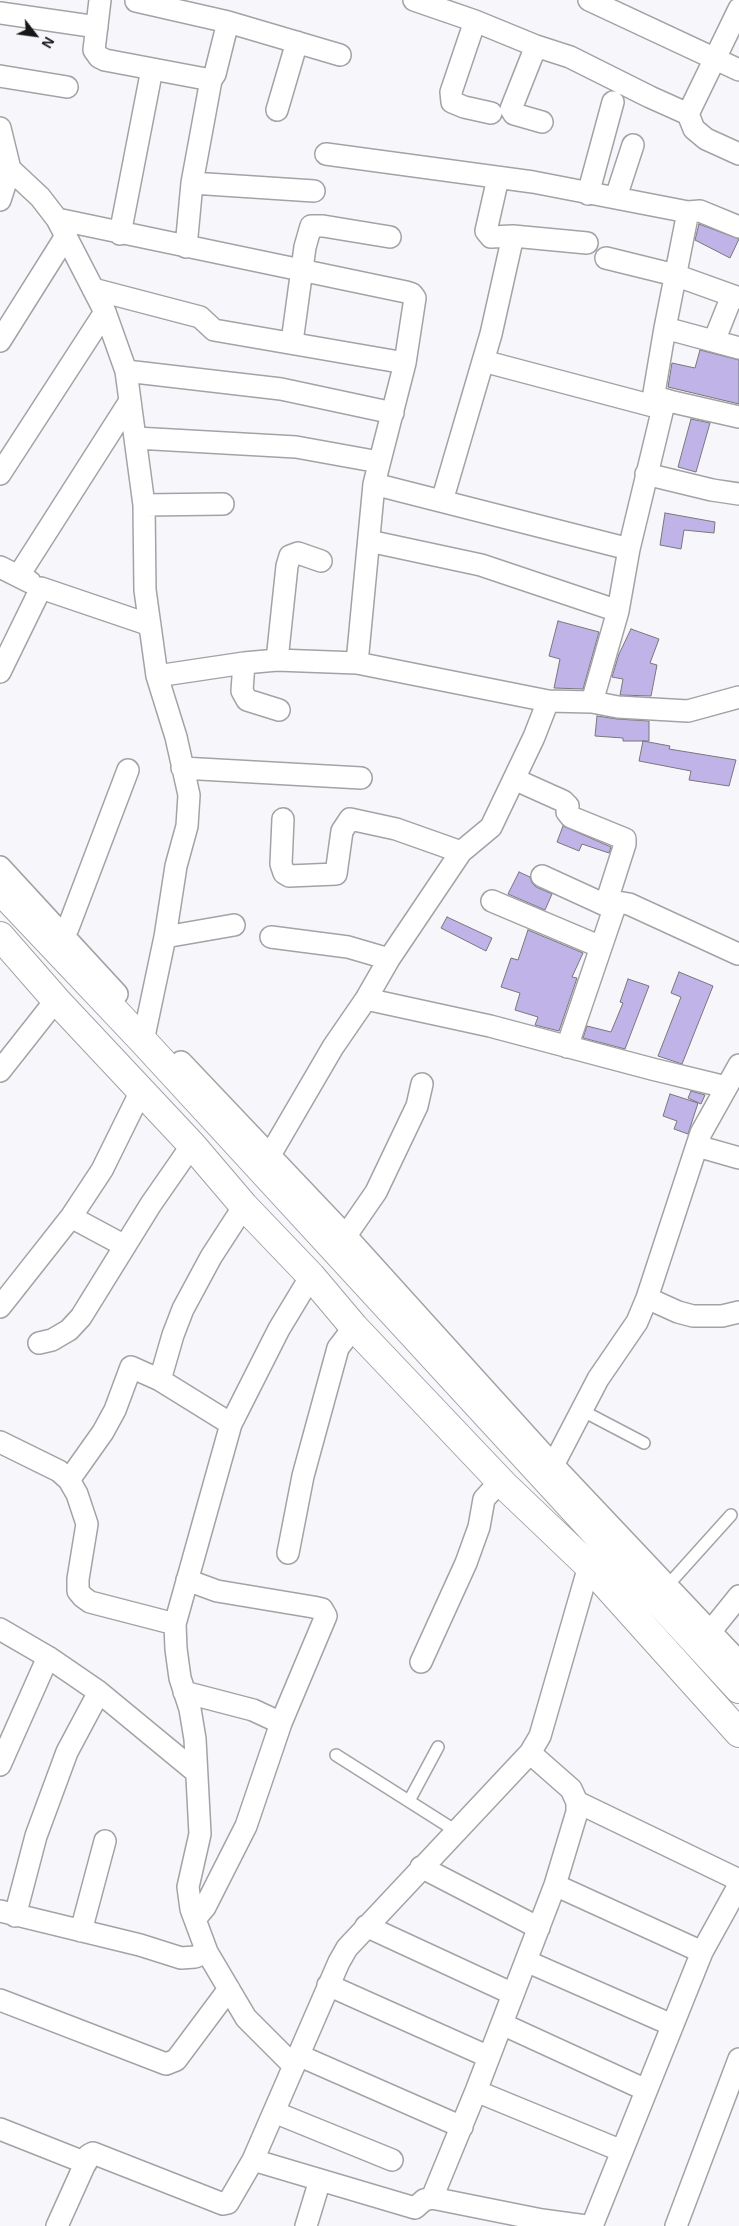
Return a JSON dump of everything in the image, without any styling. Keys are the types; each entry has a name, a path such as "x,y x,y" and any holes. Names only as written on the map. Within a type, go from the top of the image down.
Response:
{"main road":[{"path":"0,890 57,940 662,1591 705,1638 739,1689"},
{"path":"2,943 192,1145 244,1206 310,1276 354,1327 504,1485 589,1566 739,1733"}],"street":[{"path":"100,0 94,50 99,58 211,80"},
{"path":"414,0 587,64 650,97 688,114 694,129 706,139 739,154"},
{"path":"589,0 739,70"},
{"path":"136,1 228,22 340,55"},
{"path":"688,114 701,83 716,59 739,9"},
{"path":"0,13 96,27"},
{"path":"475,21 451,92 452,102 464,107 491,113"},
{"path":"186,247 192,182 211,80 215,74 228,22"},
{"path":"277,110 297,42"},
{"path":"536,46 511,109 514,114 542,122"},
{"path":"120,234 152,69"},
{"path":"0,76 67,87"},
{"path":"588,194 613,102"},
{"path":"0,128 10,169 0,200"},
{"path":"616,198 633,145"},
{"path":"326,154 533,182 688,212 700,211 739,227"},
{"path":"10,169 40,197 62,228 105,312 126,371 144,505 145,590 156,676 176,737 189,795 187,826 176,866 166,937 144,1034"},
{"path":"498,178 486,231 491,237 513,236 586,243"},
{"path":"192,182 314,191"},
{"path":"688,212 664,328 654,393 656,397 739,417"},
{"path":"292,342 302,270 311,226 323,226 390,237"},
{"path":"62,228 120,234 302,270 412,294 415,298 405,363 374,484 357,663"},
{"path":"0,341 62,228"},
{"path":"442,501 482,361 513,236"},
{"path":"606,258 675,276 736,297 714,341"},
{"path":"93,289 200,317 214,330 405,363"},
{"path":"0,474 105,312"},
{"path":"664,328 739,348"},
{"path":"482,361 657,407 662,412 629,549 618,611 592,702"},
{"path":"126,371 281,388 393,413"},
{"path":"130,401 9,571 41,588 150,625"},
{"path":"136,438 296,448 379,462"},
{"path":"646,474 712,490 739,494"},
{"path":"374,484 629,549"},
{"path":"144,505 223,504"},
{"path":"369,541 481,565 618,611"},
{"path":"277,660 287,566 290,556 298,553 321,561"},
{"path":"0,672 41,588"},
{"path":"156,676 277,660 357,663 548,701 592,702 618,707 688,711 739,697"},
{"path":"244,663 242,691 247,700 279,710"},
{"path":"265,1164 333,1047 366,999 389,959 461,852 490,827 514,779 548,701"},
{"path":"182,768 361,778"},
{"path":"0,867 57,940 68,928 81,898 128,770"},
{"path":"514,779 563,800 568,806 567,812 571,817 625,839 609,894 613,905 601,947 567,1047"},
{"path":"283,819 281,864 284,873 289,876 336,874 342,831 350,819 396,829 461,852"},
{"path":"542,876 613,905 629,904 738,954"},
{"path":"492,900 601,947"},
{"path":"166,937 234,925"},
{"path":"271,937 348,947 389,959"},
{"path":"366,999 490,1026 567,1047 734,1074 704,1128 647,1298 637,1322 598,1379 549,1471"},
{"path":"0,1071 56,1000"},
{"path":"340,1243 376,1192 417,1106 422,1084"},
{"path":"0,1307 71,1217 102,1170 141,1091"},
{"path":"39,1343 52,1340 69,1330 81,1317 151,1204 192,1145"},
{"path":"697,1146 739,1158"},
{"path":"160,1380 173,1335 183,1309 211,1257 244,1206"},
{"path":"71,1217 126,1246"},
{"path":"310,1276 278,1329 231,1424 175,1624 180,1678 190,1710 195,1739 200,1834 188,1888 190,1909 207,1952 246,2018 296,2061 462,2127"},
{"path":"647,1298 678,1312 693,1316 722,1316 739,1312"},
{"path":"288,1553 303,1476 338,1348 354,1327"},
{"path":"69,1480 103,1432 115,1410 131,1366 160,1380 231,1424"},
{"path":"0,1442 59,1470 69,1480 87,1524 78,1579 78,1591 90,1602 175,1624"},
{"path":"421,1662 466,1563 479,1527 484,1499 495,1487 504,1485"},
{"path":"57,2226 89,2155 97,2154 223,2204 228,2203 232,2199 253,2160 328,1985 347,1948 530,1753 540,1736 589,1566"},
{"path":"187,1580 217,1591 322,1609 326,1616 281,1723 246,1826 205,1907 195,1920"},
{"path":"739,1596 705,1638 739,1662"},
{"path":"0,1629 48,1657 99,1692 196,1772"},
{"path":"0,1765 48,1657"},
{"path":"99,1692 67,1752 8,1913 181,1958 195,1957 207,1952"},
{"path":"184,1692 253,1710 281,1723"},
{"path":"419,2211 462,2127 555,1885 577,1812 577,1802 571,1789 530,1753"},
{"path":"577,1802 739,1880"},
{"path":"81,1931 105,1842"},
{"path":"421,1867 539,1928"},
{"path":"555,1885 702,1952"},
{"path":"592,2226 702,1952 739,1885"},
{"path":"366,1926 513,1994"},
{"path":"526,1961 672,2025"},
{"path":"328,1985 489,2057"},
{"path":"0,2000 166,2064 176,2060 229,1990"},
{"path":"502,2024 646,2090"},
{"path":"676,2226 739,2059"},
{"path":"476,2091 622,2152"},
{"path":"274,2112 392,2160"},
{"path":"0,2129 86,2163"},
{"path":"253,2160 419,2211 542,2220 586,2226"},
{"path":"306,2226 320,2180"}],"lane":[{"path":"581,1410 644,1443"},
{"path":"662,1591 730,1515"},
{"path":"409,1801 438,1747"},
{"path":"336,1755 456,1831"}],"building":[{"path":"699,224 739,239 730,258 695,240"},
{"path":"700,350 739,360 739,404 668,387 672,363 695,368"},
{"path":"691,419 710,423 696,472 678,467"},
{"path":"665,513 715,522 714,533 684,530 681,549 660,545"},
{"path":"558,621 599,632 583,689 554,688 560,659 549,656"},
{"path":"631,629 659,639 650,663 657,665 651,696 620,695 623,679 612,677 619,654"},
{"path":"597,716 649,721 649,741 623,741 623,738 595,736"},
{"path":"643,741 670,746 669,749 736,760 729,786 689,780 691,771 639,761"},
{"path":"563,826 611,847 609,853 582,844 579,851 557,842"},
{"path":"519,872 530,877 536,887 552,894 545,910 508,894"},
{"path":"447,917 492,938 486,951 441,928"},
{"path":"528,930 583,953 572,977 577,978 559,1031 535,1025 538,1017 515,1010 520,993 501,987 511,958 518,960"},
{"path":"679,972 713,986 682,1064 658,1056 681,997 671,993"},
{"path":"628,979 649,986 625,1049 583,1038 587,1026 611,1032 623,1003 620,1002"},
{"path":"691,1091 705,1095 701,1104 688,1098"},
{"path":"670,1094 698,1103 688,1134 674,1129 677,1121 663,1116"}]}
